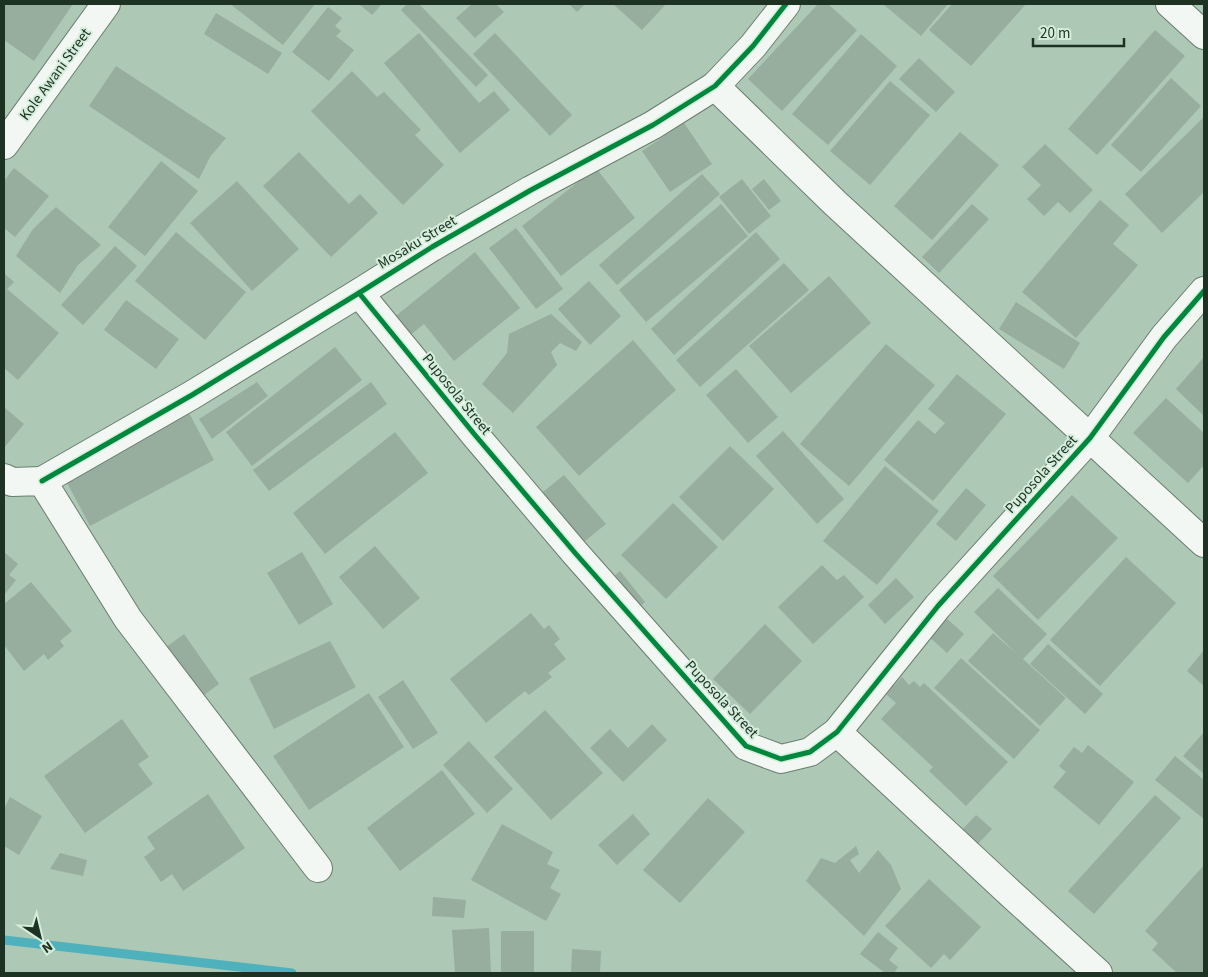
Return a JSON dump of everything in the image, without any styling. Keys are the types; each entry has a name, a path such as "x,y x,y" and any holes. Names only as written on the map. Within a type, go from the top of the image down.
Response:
{"street":[{"name":"Kole Awani Street","path":"4,145 106,4"},
{"name":"Mosaku Street","path":"42,481 192,395 432,246 531,190 653,125 714,86 753,46 786,4"},
{"path":"1170,4 1204,34"},
{"path":"714,86 842,209 1204,543"},
{"name":"Puposola Street","path":"359,293 475,435 576,554 746,746 781,759 810,752 837,732 938,606 1090,438 1164,336 1204,291"},
{"path":"4,478 12,482 42,481 128,619 318,868"},
{"path":"837,732 1098,973"}],"building":[{"path":"4,4 73,4 34,61 4,40"},
{"path":"230,4 315,4 283,45"},
{"path":"359,4 382,4 372,15"},
{"path":"407,4 419,4 488,75 476,87 401,10"},
{"path":"472,4 496,4 504,12 475,38 456,18"},
{"path":"569,4 585,4 577,12"},
{"path":"613,4 666,4 642,30"},
{"path":"818,4 828,4 857,30 782,111 748,79"},
{"path":"883,4 948,4 921,36"},
{"path":"952,4 1026,4 971,66 929,30"},
{"path":"328,7 342,18 335,26 341,31 336,36 354,50 329,81 292,52"},
{"path":"216,13 282,53 268,74 204,34"},
{"path":"1155,30 1185,56 1097,155 1068,129"},
{"path":"419,33 479,103 494,91 510,110 460,153 384,63"},
{"path":"495,33 572,115 550,136 473,54"},
{"path":"861,34 897,66 828,145 792,114"},
{"path":"919,58 955,92 936,112 899,79"},
{"path":"116,66 226,138 210,157 199,179 89,106"},
{"path":"352,71 377,97 384,92 421,130 415,135 444,165 403,205 311,111"},
{"path":"1171,78 1201,106 1141,172 1111,145"},
{"path":"890,81 930,115 870,185 830,151"},
{"path":"1204,117 1204,192 1162,233 1125,194"},
{"path":"684,123 712,164 670,192 642,151"},
{"path":"960,132 999,165 932,240 894,206"},
{"path":"1045,144 1093,190 1070,213 1058,202 1044,216 1027,199 1041,185 1022,167"},
{"path":"299,152 349,204 360,194 378,213 331,257 263,186"},
{"path":"161,161 198,191 145,256 108,227"},
{"path":"14,168 49,196 15,237 4,228 4,181"},
{"path":"596,168 635,218 561,276 522,226"},
{"path":"702,174 720,194 617,285 599,265"},
{"path":"742,179 771,216 749,234 719,197"},
{"path":"764,179 781,201 769,210 752,189"},
{"path":"237,181 299,249 252,291 190,223"},
{"path":"1100,200 1129,225 1113,244 1138,265 1076,338 1022,292"},
{"path":"721,204 748,236 646,322 619,290"},
{"path":"972,204 989,219 939,273 922,257"},
{"path":"56,207 101,245 78,265 60,293 16,256 33,229"},
{"path":"516,228 563,289 536,309 489,248"},
{"path":"176,232 246,292 205,340 135,281"},
{"path":"756,232 780,259 674,355 651,329"},
{"path":"115,246 137,266 83,325 61,305"},
{"path":"475,252 520,308 454,361 424,324 408,337 392,319"},
{"path":"784,263 809,290 700,387 676,360"},
{"path":"4,273 14,282 7,289 59,333 18,380 4,368"},
{"path":"829,276 871,323 791,393 749,346"},
{"path":"589,281 621,316 590,345 558,309"},
{"path":"126,300 179,339 156,369 104,330"},
{"path":"1016,302 1080,343 1064,369 999,329"},
{"path":"551,314 582,342 576,351 560,343 551,352 557,365 513,413 482,384 507,353 509,334"},
{"path":"633,340 676,390 579,476 536,427"},
{"path":"886,344 935,385 849,486 800,444"},
{"path":"335,347 362,380 252,466 226,432"},
{"path":"1204,357 1204,416 1176,389"},
{"path":"736,369 778,417 748,443 706,395"},
{"path":"957,374 1006,414 933,501 884,460 918,420 935,434 945,423 928,409"},
{"path":"257,382 268,396 212,439 199,419"},
{"path":"371,382 387,404 269,491 253,470"},
{"path":"1166,398 1204,433 1204,465 1188,483 1133,433"},
{"path":"4,407 24,424 4,448"},
{"path":"189,413 214,460 90,526 65,479"},
{"path":"783,431 844,499 817,524 756,456"},
{"path":"395,432 428,473 325,554 293,513"},
{"path":"730,446 774,489 723,541 679,497"},
{"path":"885,466 939,511 877,585 823,541"},
{"path":"564,475 606,524 580,545 538,496"},
{"path":"966,488 986,505 956,541 936,524"},
{"path":"1072,495 1118,538 1038,620 993,576"},
{"path":"673,503 718,547 666,599 621,555"},
{"path":"375,546 420,598 383,629 339,577"},
{"path":"4,552 18,564 9,575 16,580 4,595"},
{"path":"302,552 333,604 299,625 267,573"},
{"path":"1126,557 1176,603 1100,686 1050,640"},
{"path":"822,565 837,580 844,575 864,597 813,644 778,607"},
{"path":"620,571 645,602 635,610 611,579"},
{"path":"896,578 914,597 885,624 868,605"},
{"path":"31,582 72,631 60,641 64,646 48,660 44,654 24,671 4,645 4,604"},
{"path":"998,588 1047,634 1023,659 1066,698 1040,726 968,661 993,633 1017,654 974,612"},
{"path":"531,613 544,629 549,625 560,639 554,644 566,659 548,673 552,677 529,695 525,691 486,723 450,679"},
{"path":"943,615 964,634 947,653 926,634"},
{"path":"765,624 802,661 750,714 713,679"},
{"path":"184,634 219,684 200,698 165,648"},
{"path":"330,641 356,687 274,729 249,678"},
{"path":"1048,644 1103,694 1085,714 1030,664"},
{"path":"1204,650 1204,686 1187,671"},
{"path":"961,658 1040,730 1014,759 934,688"},
{"path":"902,677 909,685 914,681 920,687 924,683 1008,762 966,806 929,771 933,767 881,719 896,703 886,694"},
{"path":"403,680 438,733 413,749 378,697"},
{"path":"369,693 404,747 309,810 273,756"},
{"path":"545,710 603,773 551,820 494,757"},
{"path":"122,719 149,757 138,764 153,784 85,833 44,776"},
{"path":"652,724 667,740 623,782 590,748 610,729 628,748"},
{"path":"1204,732 1204,774 1183,756"},
{"path":"469,741 513,789 487,813 443,765"},
{"path":"1088,745 1134,782 1099,825 1053,787 1066,772 1059,766 1074,747 1082,753"},
{"path":"1175,756 1204,780 1204,819 1155,780"},
{"path":"442,770 475,814 400,871 367,828"},
{"path":"208,794 245,848 183,891 172,874 161,882 144,857 155,849 147,837"},
{"path":"1155,795 1181,818 1094,914 1068,891"},
{"path":"10,797 42,816 19,855 4,846 4,809"},
{"path":"708,798 745,832 680,903 643,870"},
{"path":"633,814 650,834 617,865 598,845"},
{"path":"976,815 992,829 974,848 958,834"},
{"path":"502,824 553,852 547,864 560,870 550,888 561,894 546,921 471,880"},
{"path":"856,846 859,854 850,860 859,873 878,850 891,865 901,889 864,936 806,881 821,858 835,863"},
{"path":"60,853 87,860 83,876 50,869"},
{"path":"1204,865 1204,973 1177,973 1152,950 1158,943 1145,931"},
{"path":"929,879 981,927 950,960 944,954 931,968 885,926"},
{"path":"433,897 466,900 464,918 432,916"},
{"path":"489,928 491,973 455,973 452,930"},
{"path":"501,931 534,931 534,973 501,973"},
{"path":"878,932 898,948 889,960 898,967 894,973 885,973 860,954"},
{"path":"572,949 601,951 600,973 571,973"}],"waterway":[{"path":"4,940 292,973"}],"cycle path":[{"path":"42,481 192,395 432,247 531,190 653,125 715,86 753,46 786,4"},
{"path":"359,293 475,435 576,554 746,746 781,759 810,752 837,732 938,606 1090,438 1164,337 1204,291"}]}
